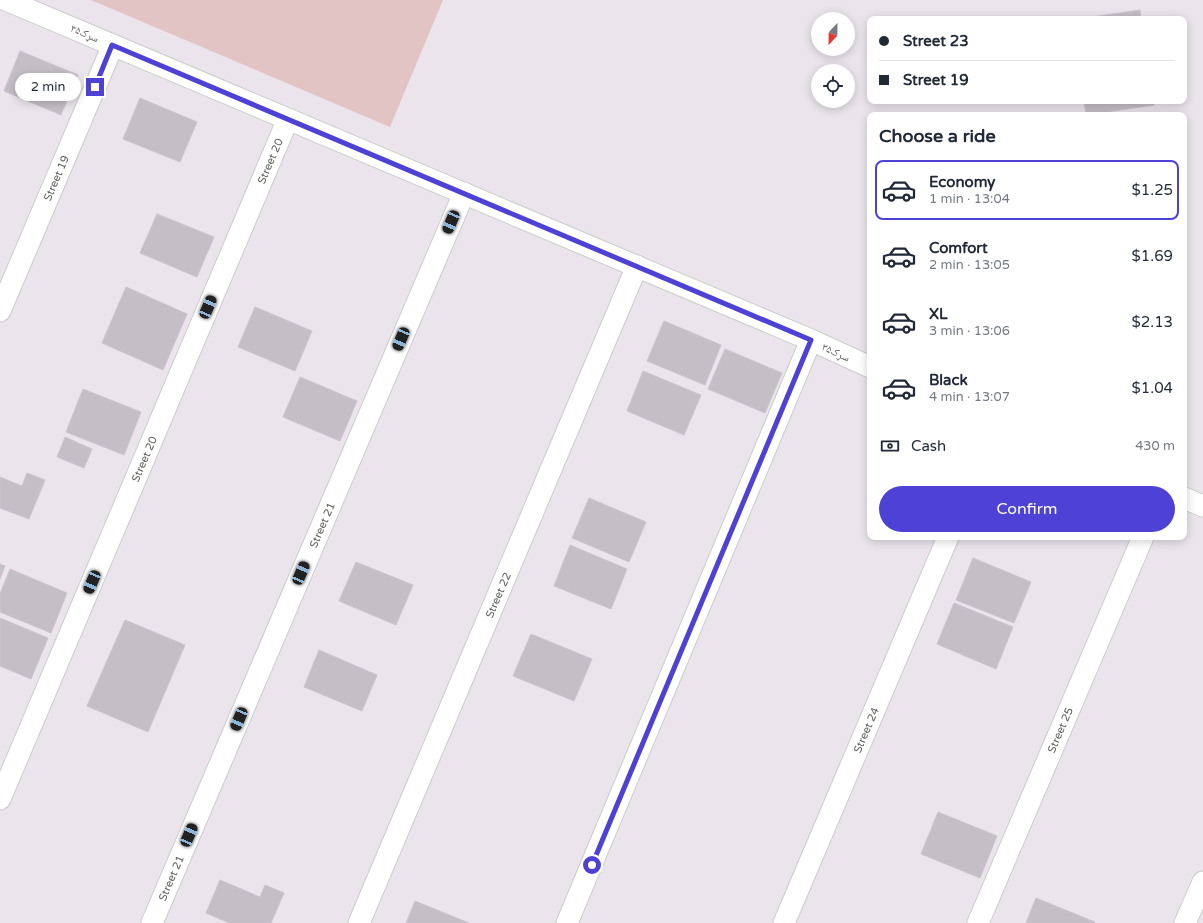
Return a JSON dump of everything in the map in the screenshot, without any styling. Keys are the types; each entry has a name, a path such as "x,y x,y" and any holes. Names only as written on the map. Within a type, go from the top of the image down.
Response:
{"street":[{"name":"سړک۳۵","path":"6,0 637,266 811,340 867,366"},
{"name":"Street 19","path":"0,311 112,45"},
{"name":"Street 20","path":"0,799 288,119"},
{"name":"Street 21","path":"152,923 464,193"},
{"name":"Street 22","path":"359,923 637,266"},
{"path":"567,923 811,340"},
{"path":"1187,499 1203,506"},
{"name":"Street 24","path":"784,923 947,540"},
{"name":"Street 25","path":"978,923 1142,540"},
{"path":"1186,923 1203,882"}],"shaded area":[{"path":"91,0 443,0 390,127"}],"building":[{"path":"1140,10 1141,16 1099,16"},
{"path":"20,51 78,75 61,115 4,91"},
{"path":"140,98 197,122 180,162 123,139"},
{"path":"1084,104 1154,104 1106,112 1086,112"},
{"path":"157,214 214,237 197,277 140,253"},
{"path":"126,287 187,314 163,370 102,343"},
{"path":"255,307 312,331 295,371 238,347"},
{"path":"664,321 721,345 705,385 647,361"},
{"path":"725,349 782,373 765,413 708,389"},
{"path":"643,371 701,395 684,435 627,411"},
{"path":"300,377 357,401 340,441 283,417"},
{"path":"83,389 141,412 124,455 66,432"},
{"path":"65,437 92,449 84,468 57,457"},
{"path":"27,473 45,480 29,519 0,508 0,477 22,486"},
{"path":"589,498 646,522 629,562 572,538"},
{"path":"570,545 627,569 611,609 554,586"},
{"path":"973,558 1031,582 1014,623 956,600"},
{"path":"356,562 413,585 396,625 339,601"},
{"path":"0,564 5,566 0,579"},
{"path":"10,569 67,593 51,633 0,612 0,594"},
{"path":"954,603 1013,627 996,669 937,644"},
{"path":"0,618 48,638 31,679 0,666"},
{"path":"125,620 185,645 148,732 87,706"},
{"path":"531,634 592,659 574,701 513,676"},
{"path":"319,650 377,675 362,711 304,687"},
{"path":"938,812 997,836 980,878 921,854"},
{"path":"220,880 260,897 265,885 284,893 271,923 229,923 206,913"},
{"path":"1036,898 1095,922 1026,923"},
{"path":"415,901 469,923 406,923"}],"route":[{"path":"95,87 112,45 811,340 592,865"}]}
